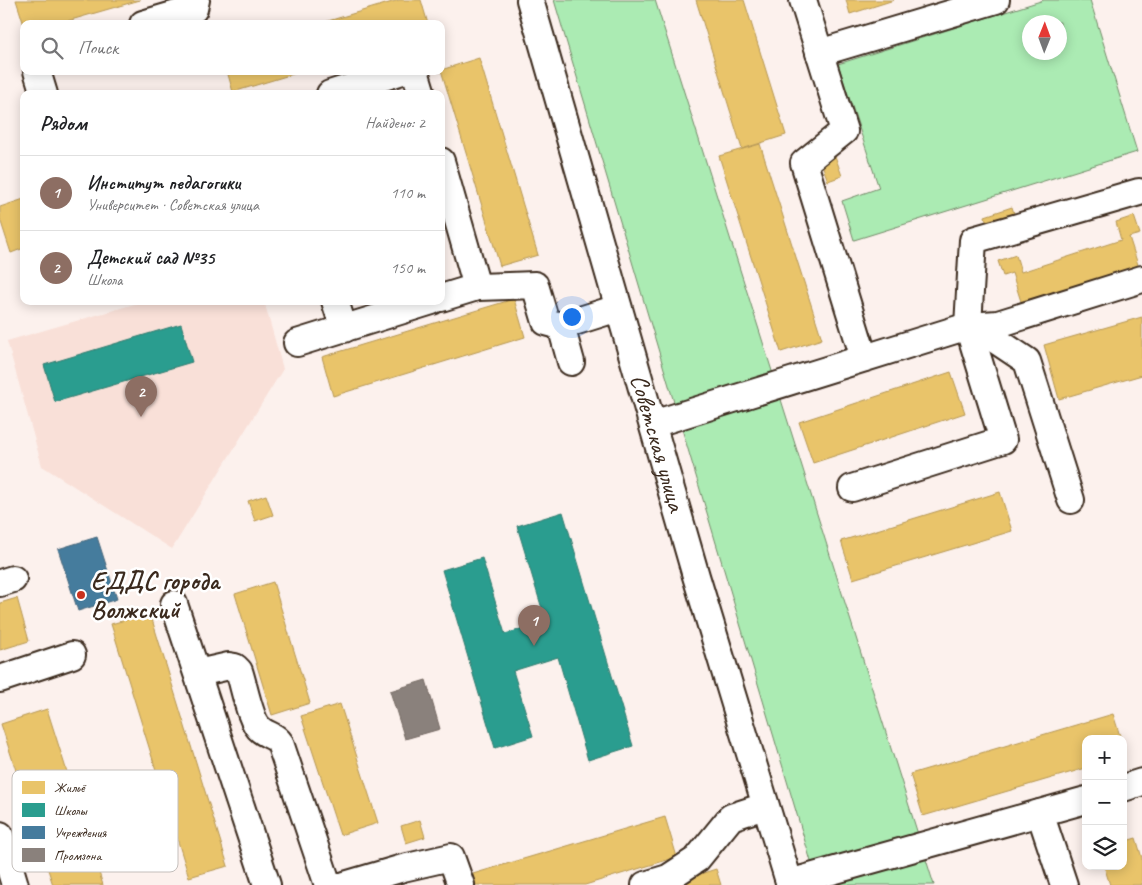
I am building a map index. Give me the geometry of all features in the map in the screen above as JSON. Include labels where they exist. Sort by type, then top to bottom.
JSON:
[{"type":"street","points":[[157,20],[194,9],[196,0]]},
{"type":"street","name":"Советская улица","points":[[530,0],[618,308],[765,806],[790,884]]},
{"type":"street","points":[[803,0],[844,131],[804,163],[864,358]]},
{"type":"street","points":[[820,53],[996,0]]},
{"type":"street","points":[[38,75],[43,90]]},
{"type":"street","points":[[343,90],[389,75]]},
{"type":"street","points":[[416,75],[421,90]]},
{"type":"street","points":[[445,176],[477,287]]},
{"type":"street","points":[[852,488],[1003,440],[981,325],[973,240],[1139,192]]},
{"type":"street","points":[[653,424],[864,358],[1142,280]]},
{"type":"street","points":[[445,297],[477,287],[535,285],[546,322],[561,326],[618,308]]},
{"type":"street","points":[[336,305],[344,329]]},
{"type":"street","points":[[297,343],[419,305]]},
{"type":"street","points":[[981,325],[997,341],[1027,361],[1071,500]]},
{"type":"street","points":[[561,326],[571,362]]},
{"type":"street","points":[[174,604],[267,885]]},
{"type":"street","points":[[0,679],[72,654]]},
{"type":"street","points":[[198,673],[229,666],[236,667],[239,671],[255,723],[261,731],[275,736],[280,743],[328,885]]},
{"type":"street","points":[[1127,787],[1142,782]]},
{"type":"street","points":[[790,884],[1082,801]]},
{"type":"street","points":[[661,883],[697,859],[731,817],[765,806]]},
{"type":"street","points":[[1040,814],[1064,885]]},
{"type":"street","points":[[0,835],[15,885]]},
{"type":"street","points":[[345,885],[452,857],[461,885]]},
{"type":"shaded area","points":[[131,305],[265,305],[283,369],[172,549],[42,466],[7,341]]},
{"type":"green space","points":[[554,0],[655,0],[934,885],[818,885]]},
{"type":"green space","points":[[1044,0],[1090,0],[1137,152],[854,240],[842,201],[879,188],[838,64]]},
{"type":"building: Жильё","points":[[16,0],[140,0],[71,20],[22,20]]},
{"type":"building: Жильё","points":[[399,0],[421,0],[427,20],[332,20]]},
{"type":"building: Жильё","points":[[696,0],[744,0],[786,135],[742,149]]},
{"type":"building: Жильё","points":[[846,0],[894,0],[850,14]]},
{"type":"building: Жильё","points":[[479,58],[538,255],[500,266],[443,75],[445,75],[445,69]]},
{"type":"building: Жильё","points":[[228,75],[290,75],[240,90],[232,90]]},
{"type":"building: Жильё","points":[[760,144],[822,339],[781,352],[719,156]]},
{"type":"building: Жильё","points":[[834,153],[842,176],[828,181],[820,159]]},
{"type":"building: Жильё","points":[[20,200],[20,250],[11,253],[0,219],[0,207]]},
{"type":"building: Жильё","points":[[1012,207],[1017,223],[989,232],[985,216]]},
{"type":"building: Жильё","points":[[1134,216],[1140,234],[1129,237],[1141,274],[1024,311],[1012,273],[1003,276],[998,261],[1016,255],[1021,272],[1121,240],[1116,222]]},
{"type":"building: Жильё","points":[[514,299],[525,337],[333,396],[322,357]]},
{"type":"building: Жильё","points":[[1142,317],[1142,375],[1059,399],[1044,345]]},
{"type":"building: Жильё","points":[[951,372],[965,413],[813,463],[799,422]]},
{"type":"building: Жильё","points":[[1000,492],[1012,531],[853,579],[841,541]]},
{"type":"building: Жильё","points":[[266,495],[273,515],[255,521],[248,501]]},
{"type":"building: Жильё","points":[[273,582],[310,703],[272,715],[235,594]]},
{"type":"building: Жильё","points":[[17,598],[29,641],[0,650],[0,603]]},
{"type":"building: Жильё","points":[[150,613],[228,866],[189,877],[178,841],[178,770],[156,770],[111,624]]},
{"type":"building: Жильё","points":[[340,704],[378,823],[340,835],[301,716]]},
{"type":"building: Жильё","points":[[47,709],[66,770],[16,770],[1,724]]},
{"type":"building: Жильё","points":[[1113,714],[1120,735],[1082,735],[1082,769],[923,816],[910,774]]},
{"type":"building: Жильё","points":[[665,817],[677,857],[585,885],[469,885],[466,876]]},
{"type":"building: Жильё","points":[[420,820],[425,837],[406,843],[401,826]]},
{"type":"building: Жильё","points":[[1136,838],[1142,858],[1142,885],[1110,885],[1105,870],[1127,870],[1127,841]]},
{"type":"building: Жильё","points":[[716,869],[721,885],[683,885],[681,880]]},
{"type":"building: Жильё","points":[[49,872],[99,872],[103,885],[53,885]]},
{"type":"building: Школы","points":[[181,324],[192,362],[55,402],[44,365]]},
{"type":"building: Школы","points":[[563,512],[633,746],[588,760],[558,657],[513,671],[533,736],[495,748],[442,570],[482,558],[505,634],[546,622],[517,526]]},
{"type":"building: Учреждения","points":[[97,537],[117,599],[78,611],[58,549]]},
{"type":"building: Промзона","points":[[426,680],[440,729],[405,739],[390,691]]},
{"type":"place","name":"Детский сад №35","points":[[141,417]]},
{"type":"place","name":"ЕДДС города Волжский","points":[[81,595]]},
{"type":"place","name":"Институт педагогики","points":[[534,646]]}]
